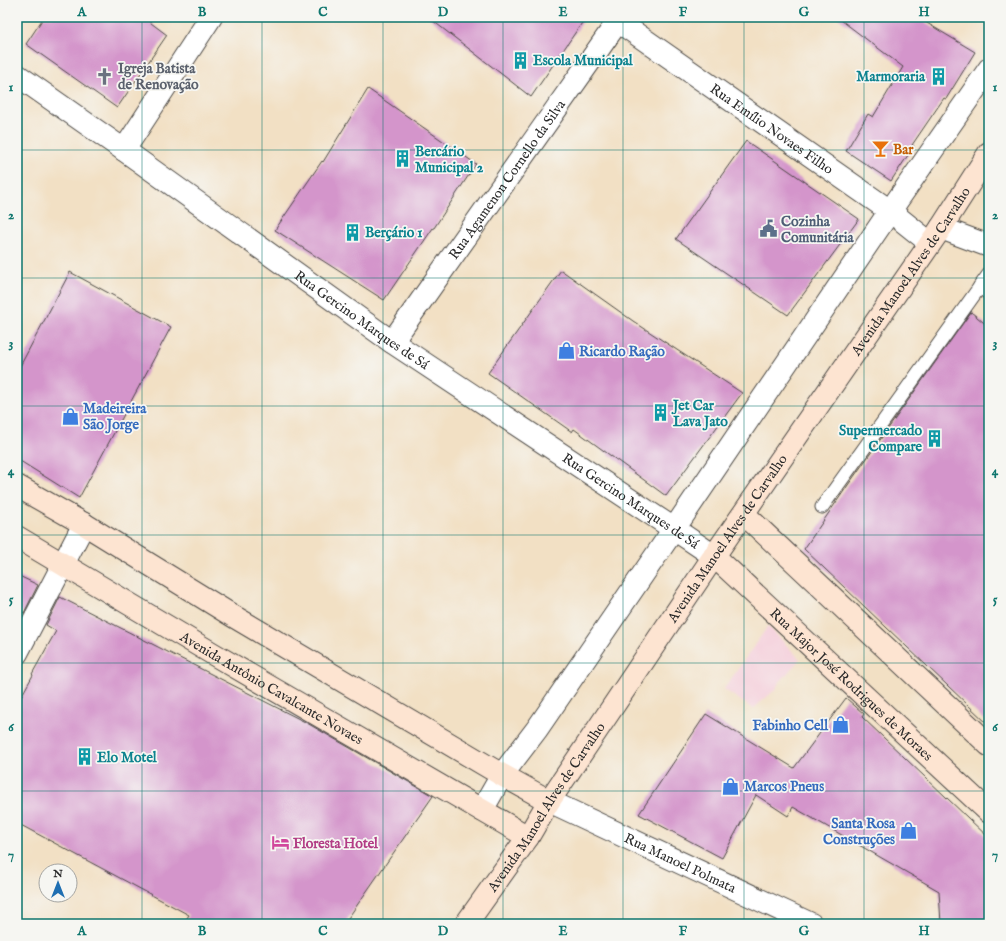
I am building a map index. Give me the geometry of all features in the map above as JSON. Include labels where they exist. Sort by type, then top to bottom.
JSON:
[{"type":"street","points":[[124,150],[211,17]]},
{"type":"street","name":"Rua Emílio Novaes Filho","points":[[617,19],[890,211],[936,235],[989,246]]},
{"type":"street","name":"Rua Agamenon Cornello da Silva","points":[[392,342],[617,19]]},
{"type":"street","points":[[482,810],[502,775],[537,729],[890,211],[989,69]]},
{"type":"street","name":"Rua Gercino Marques de Sá","points":[[17,75],[392,342],[714,556]]},
{"type":"street","name":"Avenida Manoel Alves de Carvalho","points":[[466,924],[528,838],[549,801],[714,556],[936,235],[989,153]]},
{"type":"street","points":[[17,486],[84,524],[233,616],[502,775],[549,801]]},
{"type":"street","points":[[744,514],[989,745]]},
{"type":"street","points":[[17,653],[84,524]]},
{"type":"street","name":"Avenida Antônio Cavalcante Novaes","points":[[17,537],[528,838]]},
{"type":"street","name":"Rua Major José Rodrigues de Moraes","points":[[714,556],[989,812]]},
{"type":"street","name":"Rua Manoel Polmata","points":[[549,801],[811,924]]},
{"type":"lane","points":[[822,507],[984,290],[989,274]]},
{"type":"shaded area","points":[[768,626],[800,659],[778,684],[776,689],[753,709],[724,689]]},
{"type":"building","name":"Igreja Batista de Renovação","points":[[44,17],[143,17],[167,35],[117,108],[26,44]]},
{"type":"building","name":"Escola Municipal","points":[[428,17],[586,17],[531,97]]},
{"type":"building","points":[[837,17],[917,17],[975,52],[946,99],[944,98],[912,145],[914,146],[891,181],[846,151],[868,114],[873,117],[903,67]]},
{"type":"building","points":[[368,89],[476,164],[384,300],[275,230],[322,161],[323,162]]},
{"type":"building","name":"Cozinha Comunitária","points":[[746,141],[859,219],[788,315],[676,239]]},
{"type":"building","points":[[561,270],[633,321],[742,393],[666,496],[574,429],[572,432],[488,373]]},
{"type":"building","name":"Madeireira São Jorge","points":[[70,272],[171,327],[79,498],[17,459],[17,372]]},
{"type":"building","name":"Supermercado Compare","points":[[971,312],[989,327],[989,725],[804,549]]},
{"type":"building","points":[[17,575],[38,585],[24,613],[17,609]]},
{"type":"building","name":"Floresta Hotel","points":[[60,597],[307,723],[433,796],[344,924],[183,924],[189,915],[17,823],[17,704],[56,631],[46,625]]},
{"type":"building","points":[[846,698],[864,714],[862,717],[989,838],[989,924],[941,924],[939,891],[793,807],[788,816],[756,795],[722,858],[639,814],[706,714],[794,768]]},
{"type":"place","name":"Escola Municipal","points":[[520,60]]},
{"type":"place","name":"Igreja Batista de Renovação","points":[[105,76]]},
{"type":"place","name":"Marmoraria","points":[[938,76]]},
{"type":"place","name":"Bar","points":[[880,149]]},
{"type":"place","name":"Bercário Municipal 2","points":[[402,159]]},
{"type":"place","name":"Cozinha Comunitária","points":[[768,229]]},
{"type":"place","name":"Berçário 1","points":[[352,232]]},
{"type":"place","name":"Ricardo Ração","points":[[566,351]]},
{"type":"place","name":"Jet Car Lava Jato","points":[[660,413]]},
{"type":"place","name":"Madeireira São Jorge","points":[[70,416]]},
{"type":"place","name":"Supermercado Compare","points":[[935,438]]},
{"type":"place","name":"Fabinho Cell","points":[[841,725]]},
{"type":"place","name":"Elo Motel","points":[[84,757]]},
{"type":"place","name":"Marcos Pneus","points":[[731,786]]},
{"type":"place","name":"Santa Rosa Construções","points":[[908,831]]},
{"type":"place","name":"Floresta Hotel","points":[[280,843]]}]
